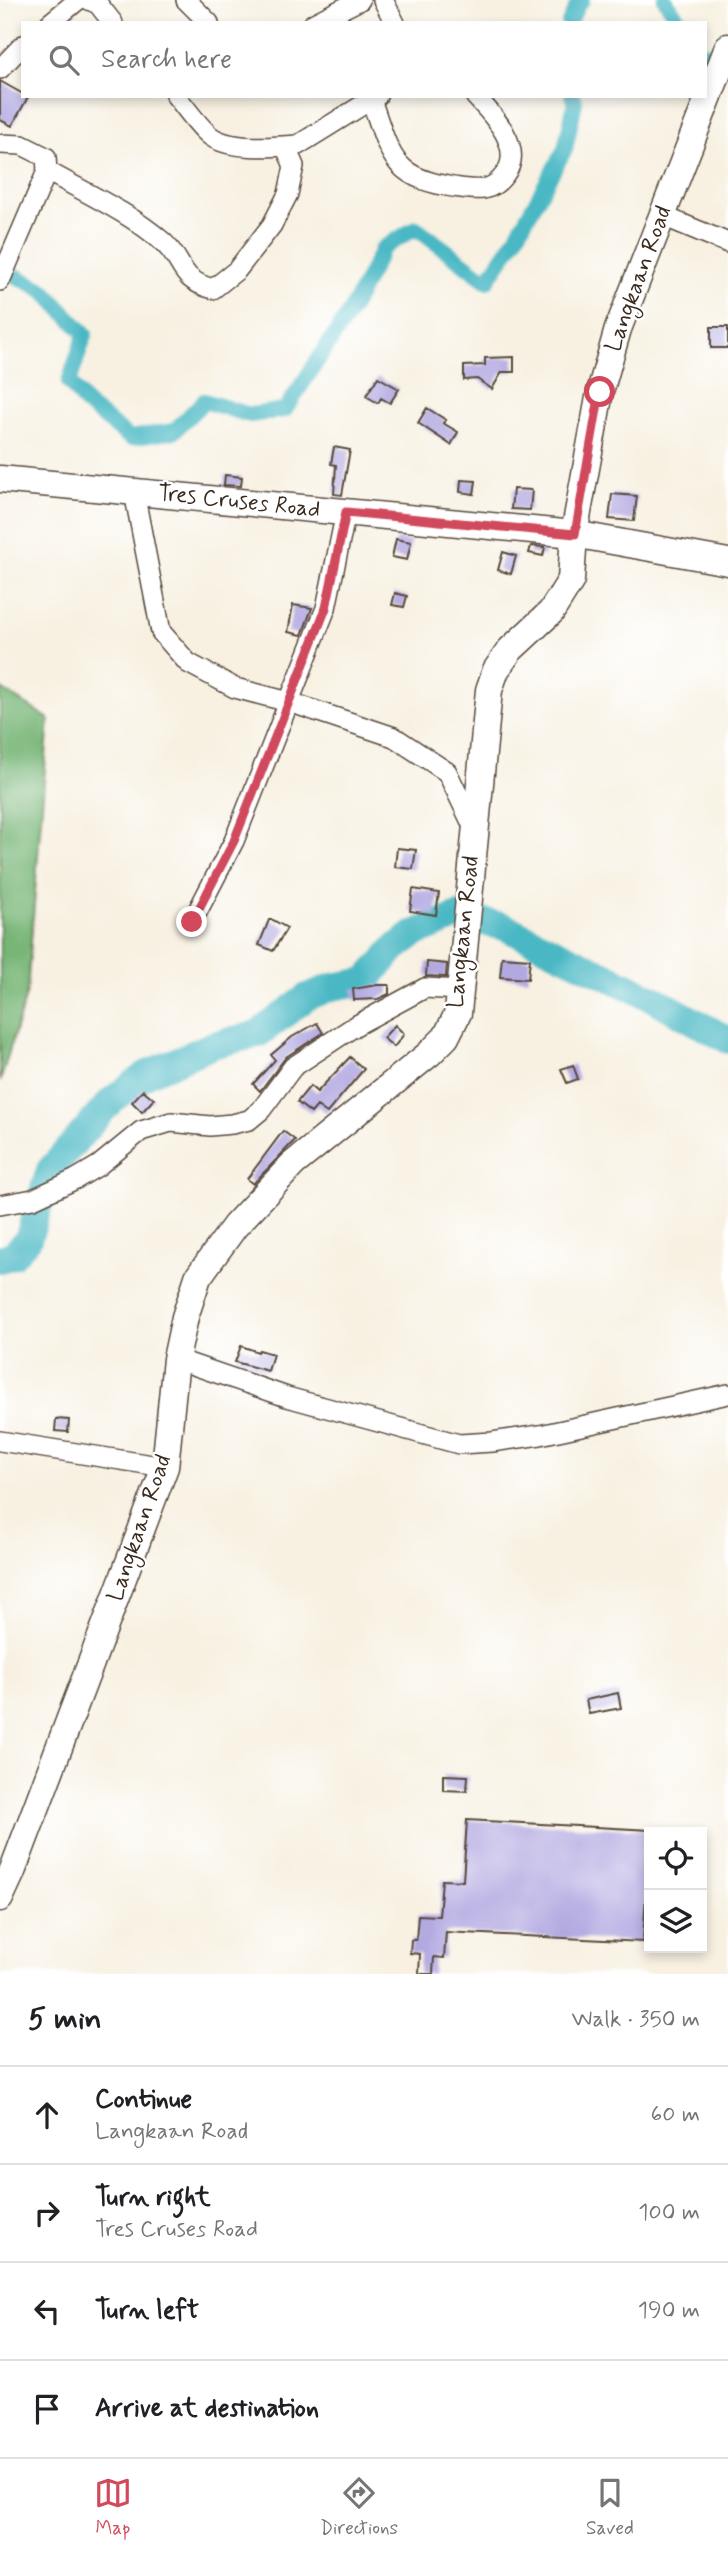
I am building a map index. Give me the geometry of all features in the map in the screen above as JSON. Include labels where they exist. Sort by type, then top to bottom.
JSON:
[{"type":"street","points":[[52,21],[78,0]]},
{"type":"street","points":[[89,0],[97,4],[111,21]]},
{"type":"street","points":[[186,0],[207,21]]},
{"type":"street","points":[[318,21],[360,0]]},
{"type":"street","points":[[383,0],[394,21]]},
{"type":"street","points":[[0,69],[21,47]]},
{"type":"street","name":"Langkaan Road","points":[[0,1898],[70,1723],[165,1467],[176,1359],[185,1317],[198,1277],[235,1226],[293,1164],[429,1054],[446,1037],[458,1013],[489,690],[496,670],[510,650],[551,612],[571,580],[575,534],[600,392],[618,329],[728,47]]},
{"type":"street","points":[[178,98],[209,135],[227,144],[285,146],[298,145],[374,98],[399,164],[420,179],[483,191],[499,183],[511,167],[512,150],[497,120],[477,98]]},
{"type":"street","points":[[0,144],[22,145],[46,157],[47,172],[0,281]]},
{"type":"street","points":[[47,172],[127,217],[165,243],[187,277],[197,284],[213,289],[237,270],[272,225],[283,205],[294,166],[285,146]]},
{"type":"street","points":[[663,215],[728,243]]},
{"type":"street","name":"Tres Cruses Road","points":[[0,479],[575,534],[728,562]]},
{"type":"street","points":[[134,492],[161,632],[188,663],[235,688],[289,702],[394,737],[447,772],[475,830]]},
{"type":"street","points":[[192,922],[234,841],[326,608],[346,512]]},
{"type":"street","points":[[0,1205],[33,1199],[76,1180],[99,1166],[141,1130],[171,1122],[210,1126],[249,1119],[261,1110],[293,1067],[355,1026],[425,988],[460,990]]},
{"type":"street","points":[[176,1359],[286,1397],[459,1444],[492,1443],[540,1435],[728,1394]]},
{"type":"street","points":[[0,1441],[165,1467]]},
{"type":"green space","points":[[0,688],[49,719],[27,992],[0,1082]]},
{"type":"building","points":[[0,81],[21,93],[21,98],[27,98],[12,126],[0,120]]},
{"type":"building","points":[[711,327],[728,327],[728,348],[711,348]]},
{"type":"building","points":[[514,357],[514,372],[502,372],[492,389],[477,379],[464,380],[464,366],[485,365],[485,358]]},
{"type":"building","points":[[378,377],[399,389],[390,403],[381,398],[378,403],[366,396]]},
{"type":"building","points":[[427,408],[446,420],[443,423],[458,432],[451,445],[418,423]]},
{"type":"building","points":[[334,447],[350,450],[342,495],[334,494],[336,465],[331,464]]},
{"type":"building","points":[[225,475],[242,477],[241,486],[224,485]]},
{"type":"building","points":[[461,480],[476,481],[474,494],[460,492]]},
{"type":"building","points":[[513,489],[532,490],[530,510],[511,509]]},
{"type":"building","points":[[612,494],[637,496],[634,521],[609,519]]},
{"type":"building","points":[[396,539],[411,542],[407,560],[392,557]]},
{"type":"building","points":[[531,546],[545,547],[543,556],[529,553]]},
{"type":"building","points":[[503,552],[516,556],[511,574],[498,570]]},
{"type":"building","points":[[395,593],[407,596],[404,607],[392,605]]},
{"type":"building","points":[[293,605],[312,608],[302,635],[288,632]]},
{"type":"building","points":[[397,848],[416,850],[413,869],[395,867]]},
{"type":"building","points":[[413,889],[439,893],[436,915],[410,911]]},
{"type":"building","points":[[269,920],[287,928],[273,951],[259,945]]},
{"type":"building","points":[[502,957],[530,959],[528,979],[500,977]]},
{"type":"building","points":[[427,962],[447,964],[446,977],[426,976]]},
{"type":"building","points":[[389,985],[389,994],[378,999],[354,1000],[353,989]]},
{"type":"building","points":[[317,1023],[323,1033],[286,1057],[260,1091],[253,1084],[275,1060],[271,1055],[292,1037]]},
{"type":"building","points":[[395,1025],[404,1034],[394,1047],[383,1038]]},
{"type":"building","points":[[350,1057],[364,1069],[327,1113],[317,1106],[311,1113],[297,1102],[310,1086],[317,1092]]},
{"type":"building","points":[[573,1065],[578,1079],[567,1083],[561,1069]]},
{"type":"building","points":[[143,1090],[154,1099],[142,1112],[132,1102]]},
{"type":"building","points":[[283,1131],[295,1140],[253,1184],[247,1179]]},
{"type":"building","points":[[241,1346],[273,1354],[268,1371],[235,1362]]},
{"type":"building","points":[[56,1419],[69,1420],[68,1432],[55,1431]]},
{"type":"building","points":[[618,1693],[621,1708],[589,1714],[586,1700]]},
{"type":"building","points":[[443,1775],[468,1776],[467,1791],[443,1790]]},
{"type":"building","points":[[467,1820],[644,1830],[643,1942],[446,1932],[444,1958],[434,1957],[433,1974],[419,1974],[420,1954],[410,1953],[411,1940],[416,1940],[418,1915],[439,1916],[442,1880],[463,1881]]},
{"type":"waterway","points":[[570,21],[582,0]]},
{"type":"waterway","points":[[665,0],[680,21]]},
{"type":"waterway","points":[[16,276],[43,290],[85,334],[69,382],[86,404],[130,438],[174,431],[204,401],[250,415],[285,410],[351,310],[383,248],[416,228],[487,281],[514,241],[565,149],[575,102],[573,98]]},
{"type":"waterway","points":[[0,1259],[13,1255],[28,1239],[50,1170],[111,1101],[145,1075],[213,1045],[258,1034],[307,997],[332,987],[366,981],[394,949],[414,934],[458,916],[505,927],[656,1000],[728,1040]]},
{"type":"route","points":[[192,922],[234,841],[326,608],[346,512],[575,534],[600,392]]}]
